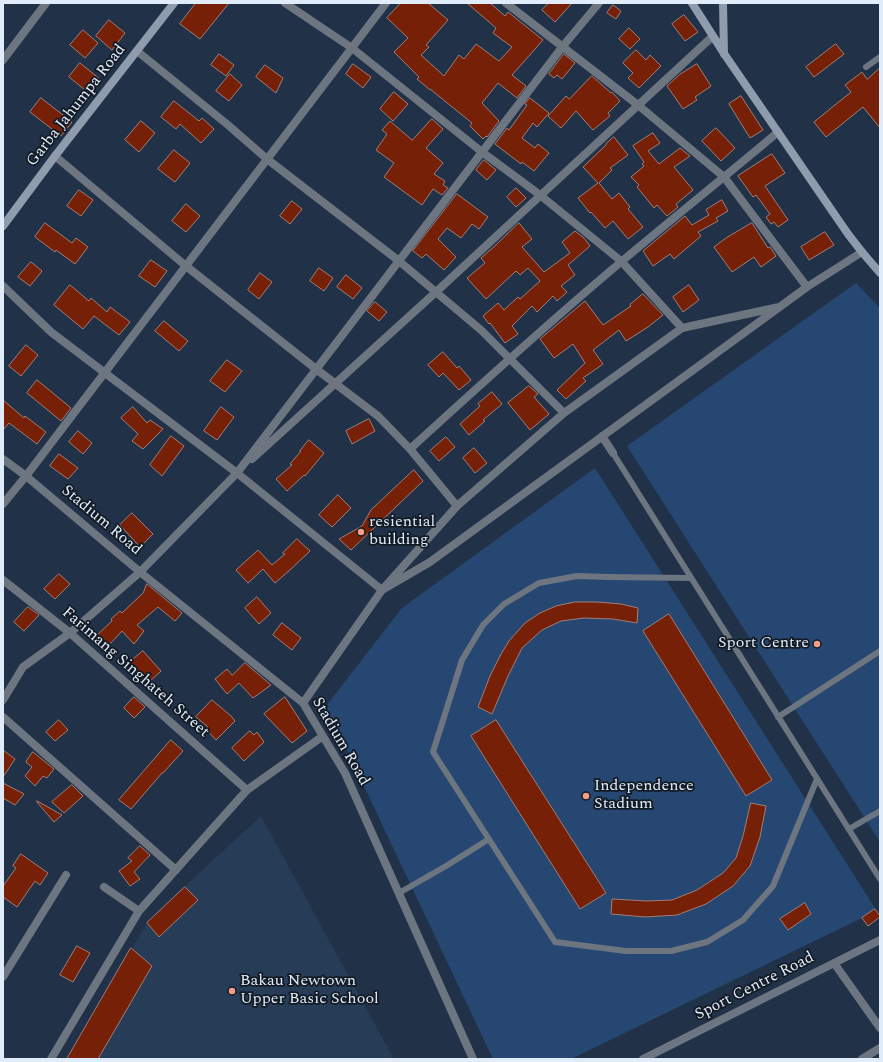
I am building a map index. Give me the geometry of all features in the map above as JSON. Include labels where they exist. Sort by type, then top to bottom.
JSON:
[{"type":"street","points":[[3,60],[46,3]]},
{"type":"street","name":"Garba Jahumpa Road","points":[[3,226],[55,156],[174,3]]},
{"type":"street","points":[[285,3],[352,48],[482,152],[540,195],[621,262],[682,328]]},
{"type":"street","points":[[3,504],[26,476],[386,3]]},
{"type":"street","points":[[506,3],[638,104],[724,177],[807,287]]},
{"type":"street","points":[[237,473],[563,46],[599,3]]},
{"type":"street","points":[[692,3],[724,54],[778,132],[862,252],[880,273]]},
{"type":"street","points":[[723,3],[724,54]]},
{"type":"street","points":[[3,700],[23,667],[70,633],[140,572],[237,473],[436,292],[713,36]]},
{"type":"street","points":[[137,51],[268,159],[399,261],[481,330],[564,412]]},
{"type":"street","points":[[410,449],[509,358],[621,262],[778,132]]},
{"type":"street","points":[[55,156],[186,266],[335,384],[378,416],[410,449],[457,506]]},
{"type":"street","points":[[382,590],[430,562],[779,307],[807,287],[862,252]]},
{"type":"street","points":[[3,286],[51,332],[237,473],[382,590]]},
{"type":"street","points":[[302,703],[382,590],[457,506],[564,412],[682,328],[779,307]]},
{"type":"street","points":[[602,436],[613,453]]},
{"type":"street","name":"Stadium Road","points":[[3,460],[26,476],[140,572],[302,703],[345,773],[473,1059]]},
{"type":"street","name":"Farimang Singhateh Street","points":[[3,580],[70,633],[247,790]]},
{"type":"street","points":[[3,717],[176,870]]},
{"type":"street","points":[[51,1059],[139,911],[247,790],[323,736]]},
{"type":"street","points":[[3,978],[66,875]]},
{"type":"street","points":[[104,887],[139,911]]},
{"type":"street","name":"Sport Centre Road","points":[[643,1059],[880,940]]},
{"type":"street","points":[[834,963],[880,1028]]},
{"type":"street","points":[[862,1059],[880,1048]]},
{"type":"lane","points":[[866,67],[880,57]]},
{"type":"lane","points":[[613,453],[880,879]]},
{"type":"lane","points":[[691,578],[608,578],[576,576],[539,583],[504,604],[483,625],[462,660],[433,752],[555,942],[626,951],[671,951],[707,942],[743,920],[773,886],[817,779]]},
{"type":"lane","points":[[778,717],[880,652]]},
{"type":"lane","points":[[849,829],[880,811]]},
{"type":"lane","points":[[399,893],[489,839]]},
{"type":"shaded area","name":"Sport Centre","points":[[856,283],[880,308],[880,842],[627,446]]},
{"type":"shaded area","name":"Independence Stadium","points":[[595,468],[880,917],[868,926],[862,918],[571,1059],[493,1059],[326,706],[402,608]]},
{"type":"shaded area","name":"Bakau Newtown Upper Basic School","points":[[261,816],[394,1059],[69,1059],[147,923]]},
{"type":"building","points":[[196,3],[229,3],[200,39],[180,24]]},
{"type":"building","points":[[401,3],[428,3],[448,20],[426,45],[429,47],[421,55],[444,76],[459,55],[464,59],[476,44],[499,61],[512,47],[493,33],[496,28],[467,3],[490,3],[505,16],[508,12],[543,40],[512,75],[526,86],[517,98],[498,83],[482,103],[499,121],[487,137],[486,136],[483,139],[470,126],[472,123],[417,79],[419,77],[394,52],[408,38],[387,18]]},
{"type":"building","points":[[549,3],[572,3],[555,22],[542,10]]},
{"type":"building","points":[[613,5],[621,11],[616,19],[607,13]]},
{"type":"building","points":[[684,15],[698,32],[685,41],[672,24]]},
{"type":"building","points":[[109,20],[125,33],[112,50],[96,36]]},
{"type":"building","points":[[629,28],[640,39],[630,49],[619,39]]},
{"type":"building","points":[[83,30],[98,43],[85,58],[70,45]]},
{"type":"building","points":[[836,44],[844,54],[814,77],[806,67]]},
{"type":"building","points":[[636,50],[646,60],[650,55],[661,66],[639,88],[628,78],[633,73],[623,63]]},
{"type":"building","points":[[219,54],[234,65],[226,76],[211,65]]},
{"type":"building","points":[[564,54],[575,63],[562,79],[557,75],[554,78],[549,74]]},
{"type":"building","points":[[80,63],[101,80],[90,94],[69,77]]},
{"type":"building","points":[[353,64],[371,77],[363,88],[346,74]]},
{"type":"building","points":[[697,64],[711,86],[695,97],[697,100],[683,109],[667,86],[679,75]]},
{"type":"building","points":[[265,65],[283,78],[276,93],[256,77]]},
{"type":"building","points":[[880,68],[880,128],[863,107],[826,137],[814,122],[851,92],[845,85],[862,72],[867,79]]},
{"type":"building","points":[[230,74],[242,85],[229,101],[216,91]]},
{"type":"building","points":[[592,76],[611,93],[612,92],[620,101],[608,113],[610,116],[593,130],[576,111],[561,128],[548,116],[566,96],[569,99]]},
{"type":"building","points":[[394,92],[408,104],[393,121],[380,109]]},
{"type":"building","points":[[741,96],[763,130],[750,138],[729,104]]},
{"type":"building","points":[[41,98],[72,122],[61,136],[30,112]]},
{"type":"building","points":[[530,98],[549,113],[537,127],[533,123],[522,138],[535,148],[538,144],[549,153],[534,171],[522,162],[521,164],[495,144],[507,128],[509,130],[527,105],[525,104]]},
{"type":"building","points":[[174,101],[199,121],[202,118],[214,129],[201,143],[180,124],[176,129],[161,117]]},
{"type":"building","points":[[432,119],[443,129],[426,148],[443,163],[434,174],[445,181],[443,185],[448,188],[442,195],[433,189],[422,205],[384,177],[394,163],[376,150],[387,134],[382,130],[390,121],[412,140]]},
{"type":"building","points":[[141,121],[155,133],[139,152],[125,140]]},
{"type":"building","points":[[716,128],[735,148],[721,161],[702,141]]},
{"type":"building","points":[[653,133],[660,143],[648,151],[659,164],[680,148],[690,156],[674,167],[693,190],[676,204],[678,207],[667,216],[657,205],[654,208],[637,187],[639,185],[631,177],[644,166],[642,164],[644,162],[633,146]]},
{"type":"building","points":[[614,137],[628,155],[610,168],[612,170],[599,183],[612,199],[619,193],[630,207],[628,209],[643,227],[628,239],[613,221],[605,228],[578,198],[598,183],[583,167]]},
{"type":"building","points":[[174,150],[190,163],[175,182],[158,169]]},
{"type":"building","points":[[772,154],[785,173],[765,186],[788,220],[778,227],[774,222],[771,224],[766,217],[770,214],[756,195],[753,197],[738,176]]},
{"type":"building","points":[[484,160],[496,170],[487,180],[476,170]]},
{"type":"building","points":[[516,188],[526,198],[516,207],[507,197]]},
{"type":"building","points":[[79,190],[93,200],[81,216],[67,206]]},
{"type":"building","points":[[457,194],[488,217],[479,229],[472,224],[461,238],[447,228],[438,239],[456,257],[444,270],[426,254],[422,258],[413,251]]},
{"type":"building","points":[[722,200],[728,211],[716,218],[718,221],[698,232],[701,236],[674,259],[670,254],[653,266],[643,251],[685,216],[692,225],[709,215],[706,210]]},
{"type":"building","points":[[292,201],[302,209],[290,224],[280,216]]},
{"type":"building","points":[[186,204],[200,216],[186,232],[172,221]]},
{"type":"building","points":[[45,223],[72,243],[76,238],[88,247],[75,264],[56,250],[55,252],[35,237]]},
{"type":"building","points":[[519,223],[532,239],[522,247],[544,272],[570,253],[562,242],[575,231],[584,238],[590,246],[568,265],[575,275],[561,286],[567,292],[557,301],[553,296],[537,312],[532,306],[512,326],[518,334],[505,343],[483,316],[498,303],[504,310],[518,297],[520,299],[540,281],[528,268],[520,275],[516,271],[486,299],[467,278],[485,263],[481,258]]},
{"type":"building","points":[[752,223],[768,248],[770,247],[776,256],[761,267],[754,257],[732,272],[714,247],[726,238]]},
{"type":"building","points":[[825,232],[834,245],[809,260],[801,247]]},
{"type":"building","points":[[151,260],[167,271],[155,287],[139,276]]},
{"type":"building","points":[[31,262],[42,271],[30,286],[18,277]]},
{"type":"building","points":[[319,268],[333,278],[324,291],[310,281]]},
{"type":"building","points":[[260,273],[272,282],[259,299],[248,290]]},
{"type":"building","points":[[346,275],[362,288],[353,299],[337,287]]},
{"type":"building","points":[[70,285],[89,301],[91,298],[107,312],[110,307],[130,322],[119,335],[94,316],[83,329],[54,305]]},
{"type":"building","points":[[689,285],[699,300],[683,312],[673,297]]},
{"type":"building","points":[[643,294],[663,315],[626,341],[619,330],[593,350],[603,364],[583,378],[586,381],[566,399],[557,390],[585,363],[573,344],[554,358],[540,339],[585,301],[603,325],[631,306],[630,305]]},
{"type":"building","points":[[375,302],[387,312],[379,321],[367,311]]},
{"type":"building","points":[[164,321],[188,341],[179,351],[155,331]]},
{"type":"building","points":[[26,345],[38,355],[21,376],[9,366]]},
{"type":"building","points":[[443,352],[457,368],[459,366],[471,380],[459,390],[443,373],[439,377],[428,365]]},
{"type":"building","points":[[227,360],[242,371],[225,392],[210,381]]},
{"type":"building","points":[[37,380],[71,408],[61,421],[27,393]]},
{"type":"building","points":[[529,386],[538,394],[534,397],[549,414],[530,430],[508,403]]},
{"type":"building","points":[[492,392],[502,404],[483,420],[485,421],[469,435],[460,424],[480,406],[478,404]]},
{"type":"building","points":[[3,400],[24,418],[25,416],[46,432],[37,444],[9,423],[3,430]]},
{"type":"building","points":[[133,407],[147,423],[150,420],[163,429],[143,449],[132,441],[138,434],[121,418]]},
{"type":"building","points":[[221,407],[234,417],[217,440],[204,431]]},
{"type":"building","points":[[369,419],[375,431],[352,444],[346,431]]},
{"type":"building","points":[[78,431],[92,443],[83,454],[69,442]]},
{"type":"building","points":[[171,436],[184,446],[162,476],[150,465]]},
{"type":"building","points":[[446,437],[455,447],[439,461],[430,451]]},
{"type":"building","points":[[309,440],[324,453],[305,476],[304,475],[287,491],[276,479],[292,465],[290,464]]},
{"type":"building","points":[[474,448],[487,463],[475,473],[463,458]]},
{"type":"building","points":[[59,454],[78,468],[68,479],[50,466]]},
{"type":"building","points":[[414,470],[423,481],[351,550],[339,539],[362,526],[371,510]]},
{"type":"building","points":[[338,495],[351,508],[332,527],[319,515]]},
{"type":"building","points":[[132,513],[153,534],[140,547],[120,525]]},
{"type":"building","points":[[297,539],[310,551],[275,583],[263,569],[248,583],[236,570],[258,550],[272,565],[285,554],[283,553]]},
{"type":"building","points":[[59,574],[70,584],[55,599],[44,589]]},
{"type":"building","points":[[147,584],[182,613],[175,621],[158,607],[137,625],[144,631],[134,644],[122,631],[107,647],[95,637],[112,621],[111,619],[120,611],[122,613],[143,593]]},
{"type":"building","points":[[257,597],[271,613],[259,624],[245,608]]},
{"type":"building","points":[[575,602],[621,604],[638,608],[637,623],[613,619],[584,618],[561,621],[542,630],[522,648],[492,714],[478,707],[490,676],[501,654],[509,641],[525,623],[540,613],[556,606]]},
{"type":"building","points":[[28,607],[39,615],[24,631],[14,622]]},
{"type":"building","points":[[669,614],[772,780],[746,796],[643,631]]},
{"type":"building","points":[[282,623],[301,638],[292,650],[273,635]]},
{"type":"building","points":[[143,651],[161,671],[148,683],[129,663]]},
{"type":"building","points":[[245,663],[271,685],[253,698],[239,683],[227,694],[215,679],[227,669],[232,675]]},
{"type":"building","points":[[134,697],[145,707],[134,718],[124,708]]},
{"type":"building","points":[[285,697],[307,731],[292,743],[264,714]]},
{"type":"building","points":[[212,700],[235,721],[216,740],[206,729],[208,727],[196,717]]},
{"type":"building","points":[[59,720],[68,730],[55,741],[46,732]]},
{"type":"building","points":[[496,720],[606,893],[580,909],[471,736]]},
{"type":"building","points":[[250,731],[254,735],[257,732],[264,742],[244,761],[232,748]]},
{"type":"building","points":[[171,740],[183,751],[131,809],[119,800]]},
{"type":"building","points":[[3,750],[15,759],[3,777]]},
{"type":"building","points":[[33,752],[54,769],[47,778],[43,776],[35,786],[25,776],[32,767],[26,762]]},
{"type":"building","points":[[3,783],[24,794],[15,805],[3,798]]},
{"type":"building","points":[[72,785],[83,796],[64,813],[52,802]]},
{"type":"building","points":[[37,801],[62,815],[54,822]]},
{"type":"building","points":[[751,803],[766,806],[760,837],[750,866],[733,886],[706,904],[677,915],[645,917],[611,914],[612,899],[647,901],[672,900],[697,890],[723,873],[736,858]]},
{"type":"building","points":[[140,846],[150,855],[134,872],[140,879],[130,886],[119,871],[132,861],[128,858]]},
{"type":"building","points":[[21,854],[48,873],[40,885],[35,881],[17,907],[3,897],[3,886],[16,868],[13,866]]},
{"type":"building","points":[[185,887],[198,900],[159,937],[147,923]]},
{"type":"building","points":[[805,903],[811,914],[788,930],[780,919]]},
{"type":"building","points":[[875,909],[880,917],[868,926],[862,918]]},
{"type":"building","points":[[77,946],[90,953],[73,982],[60,975]]},
{"type":"building","points":[[131,948],[152,966],[98,1059],[67,1059]]},
{"type":"place","name":"resiential building","points":[[361,532]]},
{"type":"place","name":"Sport Centre","points":[[817,644]]},
{"type":"place","name":"Independence Stadium","points":[[586,796]]},
{"type":"place","name":"Bakau Newtown Upper Basic School","points":[[232,991]]}]
